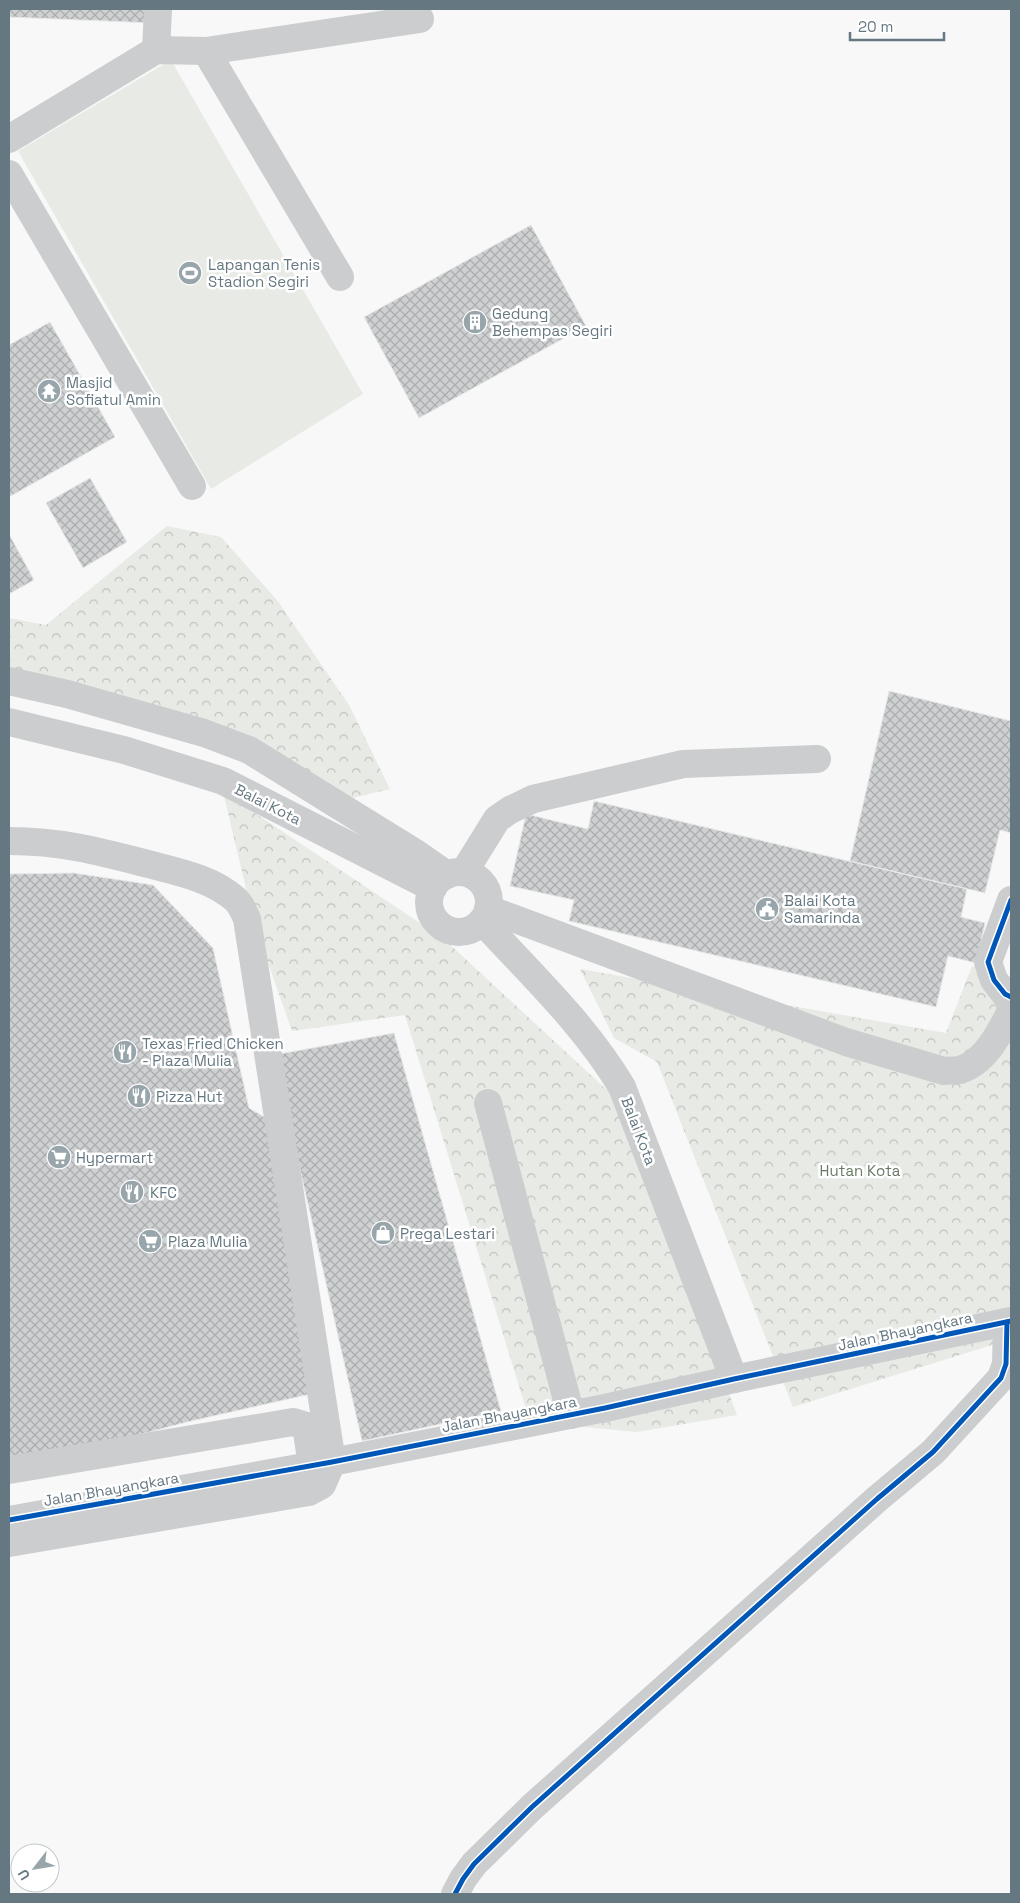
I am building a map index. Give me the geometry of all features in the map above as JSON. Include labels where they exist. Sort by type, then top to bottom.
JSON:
[{"type":"street","points":[[156,50],[158,9]]},
{"type":"street","points":[[9,139],[156,50],[206,51],[420,19]]},
{"type":"street","points":[[206,51],[340,277]]},
{"type":"street","points":[[9,174],[192,486]]},
{"type":"street","points":[[9,681],[67,694],[204,733],[249,750],[455,879]]},
{"type":"street","name":"Balai Kota","points":[[9,722],[124,750],[223,781],[487,892],[485,915],[586,1033],[607,1061],[622,1087],[734,1379]]},
{"type":"street","points":[[817,759],[683,764],[533,800],[510,810],[497,819],[455,879],[429,904],[430,911],[439,925],[454,932],[469,930],[485,915],[846,1042],[944,1071],[959,1070],[983,1054],[997,1038],[1011,1011]]},
{"type":"street","points":[[9,841],[38,841],[85,847],[195,877],[231,896],[240,904],[247,919],[270,1058],[322,1464],[322,1486],[309,1492],[9,1543]]},
{"type":"street","points":[[1011,900],[988,962],[994,980],[1005,994],[1011,997]]},
{"type":"street","points":[[488,1103],[571,1415]]},
{"type":"street","points":[[455,1894],[474,1864],[532,1807],[932,1452],[1001,1378],[1006,1364],[1009,1322]]},
{"type":"street","name":"Jalan Bhayangkara","points":[[9,1520],[322,1464],[571,1415],[1009,1322]]},
{"type":"street","points":[[9,1470],[293,1422],[306,1426],[322,1464]]},
{"type":"green space","name":"Lapangan Tenis Stadion Segiri","points":[[171,60],[363,394],[211,489],[18,151]]},
{"type":"green space","points":[[167,526],[221,537],[277,600],[349,705],[390,789],[348,799],[219,730],[9,667],[9,618],[46,625]]},
{"type":"green space","points":[[223,792],[444,939],[621,1103],[737,1415],[637,1432],[530,1422],[405,1015],[292,1031],[255,926]]},
{"type":"green space","name":"Hutan Kota","points":[[972,966],[1011,977],[1011,1339],[793,1407],[657,1062],[614,1038],[580,969],[946,1033]]},
{"type":"building","points":[[9,9],[154,9],[153,23],[9,17]]},
{"type":"building","name":"Gedung Behempas Segiri","points":[[531,225],[586,326],[419,418],[364,317]]},
{"type":"building","name":"Masjid Sofiatul Amin","points":[[50,322],[115,437],[9,497],[9,345]]},
{"type":"building","points":[[90,478],[127,542],[83,568],[46,503]]},
{"type":"building","points":[[9,534],[34,580],[9,594]]},
{"type":"building","points":[[889,691],[1011,721],[1011,833],[1000,830],[985,893],[850,861]]},
{"type":"building","name":"Balai Kota Samarinda","points":[[594,801],[967,889],[961,917],[985,923],[976,963],[948,956],[936,1007],[569,921],[574,900],[510,886],[526,814],[588,829]]},
{"type":"building","name":"Plaza Mulia","points":[[74,873],[153,885],[213,948],[249,1108],[266,1118],[315,1393],[187,1422],[51,1458],[9,1456],[9,874]]},
{"type":"building","name":"Prega Lestari","points":[[394,1033],[501,1411],[362,1441],[274,1055]]},
{"type":"cycle path","points":[[1011,900],[988,962],[994,980],[1005,994],[1011,997]]},
{"type":"cycle path","points":[[9,1520],[332,1462],[605,1408],[1011,1321]]},
{"type":"cycle path","points":[[455,1894],[474,1864],[532,1807],[877,1499],[933,1452],[1001,1378],[1006,1364],[1007,1322]]},
{"type":"place","name":"Lapangan Tenis Stadion Segiri","points":[[190,273]]},
{"type":"place","name":"Gedung Behempas Segiri","points":[[475,322]]},
{"type":"place","name":"Masjid Sofiatul Amin","points":[[49,391]]},
{"type":"place","name":"Balai Kota Samarinda","points":[[767,909]]},
{"type":"place","name":"Texas Fried Chicken - Plaza Mulia","points":[[125,1052]]},
{"type":"place","name":"Pizza Hut","points":[[139,1096]]},
{"type":"place","name":"Hypermart","points":[[59,1157]]},
{"type":"place","name":"KFC","points":[[132,1192]]},
{"type":"place","name":"Prega Lestari","points":[[383,1233]]},
{"type":"place","name":"Plaza Mulia","points":[[150,1241]]}]
